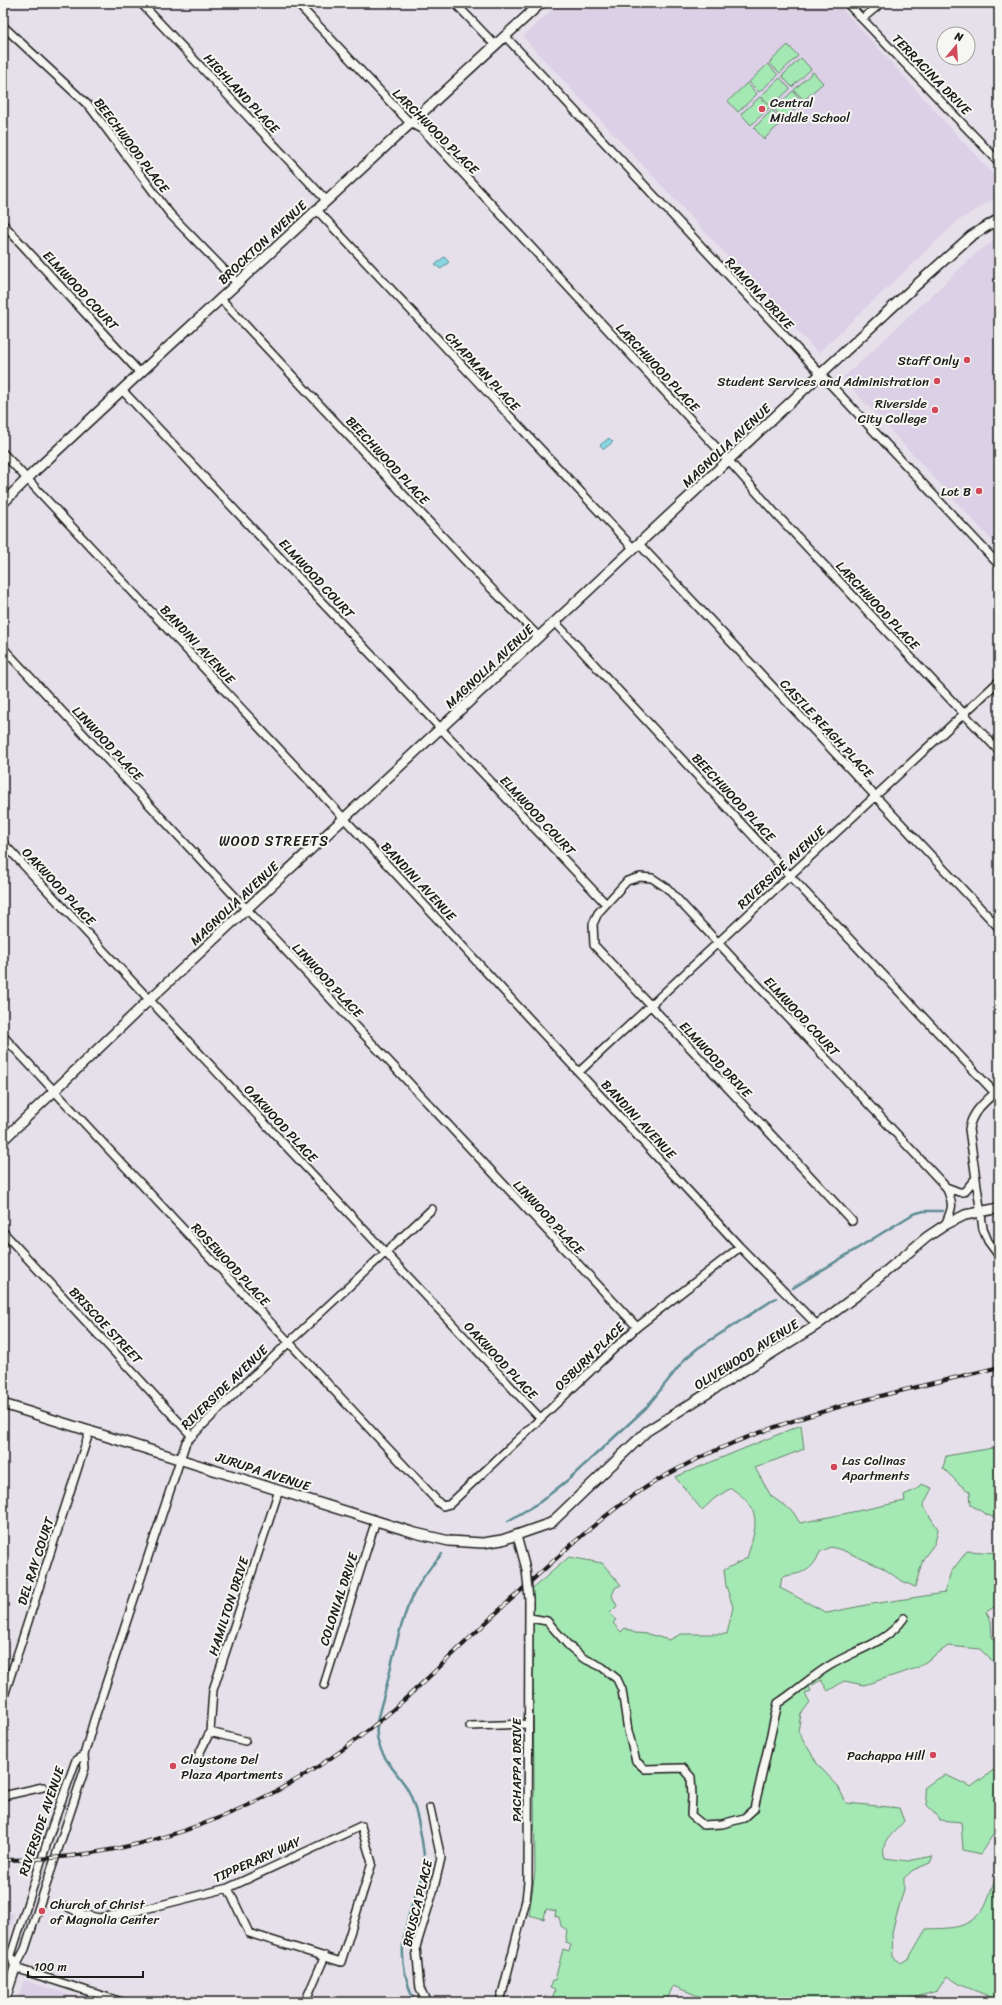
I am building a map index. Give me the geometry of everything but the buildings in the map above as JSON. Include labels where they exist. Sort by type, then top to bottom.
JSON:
[{"type":"main road","name":"BROCKTON AVENUE","points":[[3,503],[220,298],[541,3]]},
{"type":"main road","name":"MAGNOLIA AVENUE","points":[[3,1140],[55,1092],[149,1000],[728,460],[971,236],[999,219]]},
{"type":"main road","name":"OLIVEWOOD AVENUE","points":[[517,1536],[551,1523],[647,1431],[817,1325],[860,1293],[927,1237],[945,1225],[965,1215],[999,1208]]},
{"type":"main road","name":"JURUPA AVENUE","points":[[3,1404],[376,1520],[449,1541],[483,1543],[517,1536]]},
{"type":"main road","name":"RIVERSIDE AVENUE","points":[[4,2002],[6,1988],[15,1968]]},
{"type":"street","name":"HIGHLAND PLACE","points":[[141,3],[326,200]]},
{"type":"street","name":"LARCHWOOD PLACE","points":[[297,3],[410,123],[423,130],[728,460],[776,514],[999,751]]},
{"type":"street","points":[[455,3],[496,45]]},
{"type":"street","name":"TERRACINA DRIVE","points":[[847,3],[999,162]]},
{"type":"street","points":[[862,19],[881,3]]},
{"type":"street","name":"BEECHWOOD PLACE","points":[[3,26],[90,107],[170,214],[237,283]]},
{"type":"street","name":"RAMONA DRIVE","points":[[505,36],[999,565]]},
{"type":"street","name":"CHAPMAN PLACE","points":[[316,209],[637,546]]},
{"type":"street","name":"ELMWOOD COURT","points":[[3,224],[140,373]]},
{"type":"street","name":"BEECHWOOD PLACE","points":[[220,298],[487,584],[539,637]]},
{"type":"street","name":"ELMWOOD COURT","points":[[122,390],[606,904],[627,881],[640,877],[652,878],[667,888],[946,1187]]},
{"type":"street","name":"BANDINI AVENUE","points":[[3,453],[28,478],[80,536],[580,1072],[740,1246],[817,1325]]},
{"type":"street","name":"CASTLE REAGH PLACE","points":[[637,546],[999,928]]},
{"type":"street","name":"BEECHWOOD PLACE","points":[[555,622],[791,877],[997,1091]]},
{"type":"street","name":"LINWOOD PLACE","points":[[3,648],[637,1327]]},
{"type":"street","name":"RIVERSIDE AVENUE","points":[[580,1072],[651,1007],[717,943],[791,877],[999,681]]},
{"type":"street","name":"OAKWOOD PLACE","points":[[3,844],[540,1418]]},
{"type":"street","name":"ELMWOOD DRIVE","points":[[606,904],[598,913],[593,924],[594,945],[852,1221]]},
{"type":"street","name":"ROSEWOOD PLACE","points":[[3,1036],[289,1344],[443,1506]]},
{"type":"street","points":[[997,1091],[977,1110],[969,1129],[980,1211],[988,1241],[999,1256]]},
{"type":"street","points":[[946,1187],[959,1192],[964,1192],[975,1179]]},
{"type":"street","points":[[945,1225],[953,1207],[952,1200],[946,1187]]},
{"type":"street","name":"RIVERSIDE AVENUE","points":[[15,1968],[25,1949],[85,1768],[84,1755],[186,1442],[191,1435],[432,1209]]},
{"type":"street","name":"BRISCOE STREET","points":[[3,1232],[191,1435]]},
{"type":"street","name":"OSBURN PLACE","points":[[443,1506],[450,1504],[637,1327],[740,1246]]},
{"type":"street","name":"DEL RAY COURT","points":[[3,1699],[90,1430]]},
{"type":"street","name":"HAMILTON DRIVE","points":[[198,1756],[210,1732],[213,1690],[279,1490]]},
{"type":"street","name":"COLONIAL DRIVE","points":[[324,1685],[376,1520]]},
{"type":"street","name":"PACHAPPA DRIVE","points":[[500,2002],[528,1888],[528,1724],[530,1618],[526,1569],[517,1536]]},
{"type":"street","points":[[530,1618],[547,1621],[568,1645],[583,1658],[602,1666],[617,1679],[622,1690],[628,1731],[636,1762],[645,1769],[682,1768],[691,1777],[691,1814],[702,1825],[722,1824],[744,1818],[754,1809],[778,1703],[828,1666],[886,1637],[898,1627],[904,1618]]},
{"type":"street","points":[[470,1726],[528,1724]]},
{"type":"street","points":[[210,1732],[245,1741]]},
{"type":"street","name":"RIVERSIDE AVENUE","points":[[15,1968],[11,1955],[52,1827],[76,1760],[84,1755]]},
{"type":"street","points":[[3,1796],[43,1787]]},
{"type":"street","name":"BRUSCA PLACE","points":[[427,2002],[420,1989],[416,1947],[433,1892],[441,1858],[430,1808]]},
{"type":"street","name":"TIPPERARY WAY","points":[[68,1907],[82,1914],[99,1918],[137,1912],[228,1888],[360,1826],[372,1863],[341,1962],[325,1956]]},
{"type":"street","points":[[228,1888],[249,1933],[325,1956],[305,2002]]},
{"type":"street","points":[[15,1968],[122,2002]]},
{"type":"shaded area","name":"Central Middle School","points":[[559,3],[837,3],[999,181],[999,196],[959,220],[818,353],[523,37]]},
{"type":"shaded area","name":"Riverside City College","points":[[999,238],[999,548],[844,380],[844,377],[979,251]]},
{"type":"shaded area","points":[[3,1911],[14,1914],[3,1950]]},
{"type":"shaded area","points":[[24,1980],[91,2002],[17,2002]]},
{"type":"green space","points":[[788,45],[798,56],[780,73],[769,63]]},
{"type":"green space","points":[[801,58],[811,69],[792,87],[782,76]]},
{"type":"green space","points":[[768,64],[778,75],[759,92],[749,82]]},
{"type":"green space","points":[[813,72],[823,83],[804,100],[794,90]]},
{"type":"green space","points":[[780,78],[790,89],[771,106],[761,96]]},
{"type":"green space","points":[[747,83],[757,94],[738,112],[728,101]]},
{"type":"green space","points":[[793,91],[803,102],[784,119],[774,109]]},
{"type":"green space","points":[[760,97],[770,107],[751,125],[741,114]]},
{"type":"green space","points":[[772,110],[783,121],[764,139],[754,128]]},
{"type":"green space","points":[[801,1425],[804,1449],[755,1468],[771,1496],[793,1512],[800,1523],[905,1501],[904,1495],[917,1489],[921,1484],[932,1488],[923,1506],[938,1529],[935,1543],[923,1559],[915,1587],[900,1580],[883,1568],[842,1550],[831,1547],[820,1552],[810,1568],[796,1574],[782,1577],[780,1588],[827,1613],[866,1605],[944,1593],[951,1572],[967,1551],[999,1553],[999,1604],[986,1612],[991,1621],[992,1639],[999,1635],[999,1668],[980,1649],[948,1646],[917,1668],[864,1685],[844,1681],[828,1691],[821,1680],[809,1687],[811,1691],[805,1694],[810,1702],[801,1714],[798,1731],[818,1765],[838,1786],[846,1803],[899,1808],[904,1821],[888,1838],[884,1847],[885,1858],[908,1861],[933,1856],[930,1863],[913,1870],[904,1878],[904,1889],[892,1932],[893,1957],[901,1963],[909,1958],[926,1929],[950,1928],[958,1926],[971,1921],[977,1916],[985,1905],[999,1871],[999,2002],[996,2002],[996,1999],[961,1985],[947,1976],[937,1991],[899,2002],[714,2002],[673,1986],[666,2002],[551,2002],[555,1990],[550,1988],[552,1980],[555,1980],[563,1949],[569,1951],[571,1945],[565,1943],[567,1930],[561,1926],[559,1917],[555,1916],[556,1911],[546,1909],[544,1919],[529,1915],[535,1872],[532,1589],[569,1557],[602,1563],[621,1585],[615,1588],[612,1596],[617,1606],[610,1613],[616,1620],[613,1623],[621,1632],[625,1628],[635,1633],[648,1634],[669,1640],[681,1634],[727,1634],[733,1607],[726,1586],[724,1570],[747,1558],[755,1527],[753,1511],[748,1503],[731,1488],[715,1498],[702,1510],[675,1477]]},
{"type":"green space","points":[[999,1447],[999,1519],[987,1515],[971,1505],[970,1492],[958,1483],[943,1468],[946,1456]]},
{"type":"green space","points":[[999,1766],[999,1826],[980,1854],[963,1850],[961,1822],[940,1820],[927,1805],[924,1788],[935,1780],[946,1775],[971,1787]]},
{"type":"water","points":[[444,257],[449,262],[441,269],[435,265]]},
{"type":"water","points":[[609,438],[613,442],[604,449],[600,445]]},
{"type":"waterway","points":[[793,1288],[913,1214],[924,1211],[943,1211]]},
{"type":"waterway","points":[[508,1521],[540,1502],[569,1479],[646,1408],[685,1359],[698,1348],[776,1298]]},
{"type":"waterway","points":[[414,2002],[405,1974],[403,1950],[409,1914],[423,1872],[423,1848],[413,1803],[407,1788],[389,1764],[381,1750],[378,1743],[377,1724],[394,1651],[404,1616],[419,1584],[442,1554]]},
{"type":"railway","points":[[3,1860],[49,1858],[94,1853],[139,1844],[183,1831],[226,1815],[267,1796],[307,1773],[368,1731],[390,1713],[548,1566],[613,1510],[648,1486],[689,1463],[774,1427],[863,1400],[999,1367]]},
{"type":"place","name":"Central Middle School","points":[[762,109]]},
{"type":"place","name":"Staff Only","points":[[967,360]]},
{"type":"place","name":"Student Services and Administration","points":[[937,381]]},
{"type":"place","name":"Riverside City College","points":[[935,410]]},
{"type":"place","name":"Lot B","points":[[979,491]]},
{"type":"place","name":"Las Colinas Apartments","points":[[834,1467]]},
{"type":"place","name":"Pachappa Hill","points":[[933,1755]]},
{"type":"place","name":"Claystone Del Plaza Apartments","points":[[173,1766]]},
{"type":"place","name":"Church of Christ of Magnolia Center","points":[[42,1911]]},
{"type":"district","name":"WOOD STREETS","points":[[274,841]]}]
